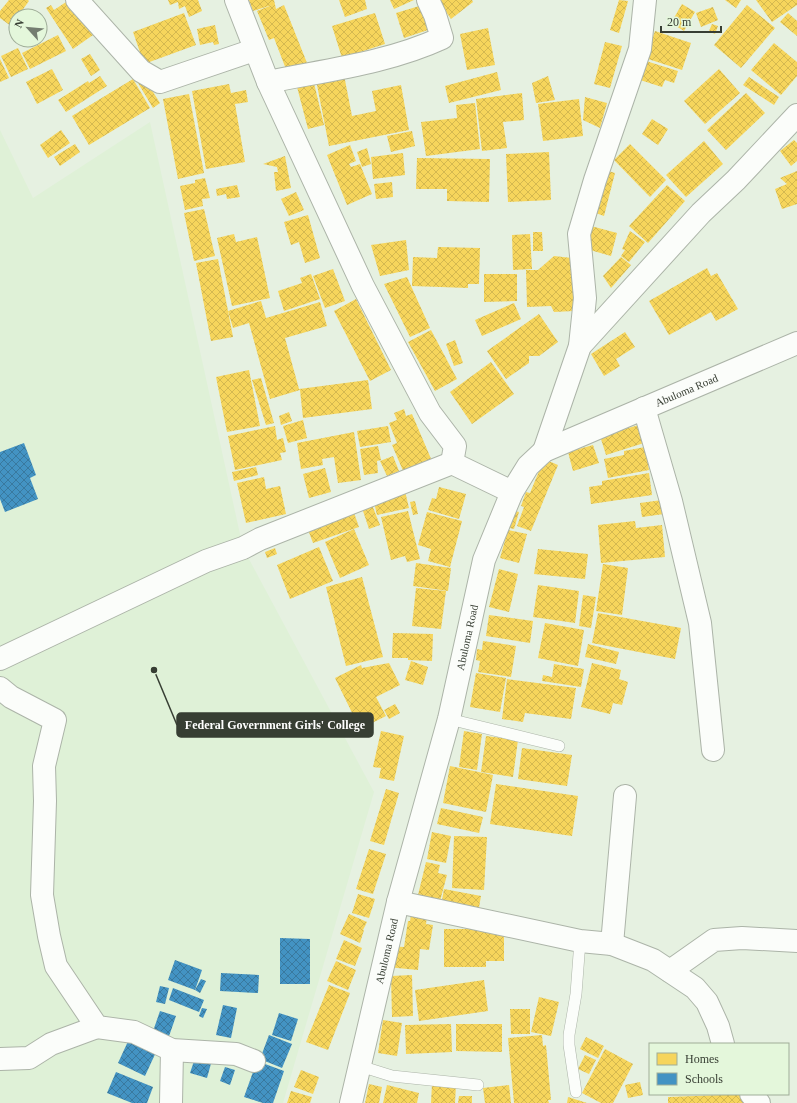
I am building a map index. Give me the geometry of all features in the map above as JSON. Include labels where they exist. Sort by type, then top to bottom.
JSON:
[{"type":"street","points":[[77,0],[141,71],[160,82],[254,50]]},
{"type":"street","points":[[236,0],[254,50],[268,82],[363,286],[430,413],[455,446],[452,462]]},
{"type":"street","points":[[268,82],[388,58],[427,45],[442,38],[435,15],[428,0]]},
{"type":"street","points":[[544,451],[580,346],[585,298],[579,234],[595,180],[640,49],[645,0]]},
{"type":"street","points":[[580,346],[701,213],[742,174],[797,115]]},
{"type":"street","name":"Abuloma Road","points":[[350,1103],[398,902],[449,719],[484,560],[512,492],[528,466],[544,451],[797,343]]},
{"type":"street","points":[[644,408],[671,501],[700,623],[713,750]]},
{"type":"street","points":[[0,659],[206,561],[243,548],[260,539],[452,462],[512,492]]},
{"type":"street","points":[[0,688],[11,697],[55,720],[44,766],[45,801],[42,895],[56,966],[97,1026]]},
{"type":"street","points":[[612,944],[625,796]]},
{"type":"street","points":[[398,902],[580,941],[612,944],[653,960],[695,988],[707,1002],[718,1026],[723,1043]]},
{"type":"street","points":[[670,971],[714,940],[742,938],[797,941]]},
{"type":"street","points":[[0,1059],[30,1058],[51,1044],[97,1026],[134,1032],[172,1050],[236,1054],[254,1061]]},
{"type":"street","points":[[171,1103],[172,1050]]},
{"type":"street","points":[[752,1095],[759,1103]]},
{"type":"lane","points":[[449,719],[559,746]]},
{"type":"lane","points":[[576,1092],[569,1045],[569,1035],[576,994],[580,941]]},
{"type":"lane","points":[[360,1066],[392,1076],[478,1085]]},
{"type":"shaded area","points":[[150,122],[243,548],[374,792],[283,1103],[0,1103],[0,130],[33,198]]},
{"type":"building: Homes","points":[[9,0],[29,1],[24,8],[8,8],[8,24],[0,18],[0,11]]},
{"type":"building: Homes","points":[[69,0],[93,35],[73,49],[48,11],[48,8],[46,8],[51,5],[54,10]]},
{"type":"building: Homes","points":[[168,0],[198,0],[202,11],[189,17],[185,6],[179,9],[178,2],[170,5]]},
{"type":"building: Homes","points":[[249,0],[274,0],[276,9],[284,5],[309,68],[289,77],[274,38],[269,40],[257,11],[272,5],[253,11]]},
{"type":"building: Homes","points":[[339,0],[365,0],[367,9],[345,17]]},
{"type":"building: Homes","points":[[390,0],[414,0],[394,9]]},
{"type":"building: Homes","points":[[438,0],[472,0],[473,2],[451,19]]},
{"type":"building: Homes","points":[[619,0],[628,1],[619,33],[610,30]]},
{"type":"building: Homes","points":[[725,0],[741,0],[736,8]]},
{"type":"building: Homes","points":[[756,0],[797,0],[797,5],[772,22]]},
{"type":"building: Homes","points":[[426,4],[434,28],[404,38],[396,13]]},
{"type":"building: Homes","points":[[682,4],[695,12],[684,31],[671,23]]},
{"type":"building: Homes","points":[[747,5],[775,28],[741,68],[714,45]]},
{"type":"building: Homes","points":[[713,7],[718,20],[701,27],[696,13]]},
{"type":"building: Homes","points":[[184,13],[196,45],[144,64],[133,32]]},
{"type":"building: Homes","points":[[375,13],[385,44],[342,58],[332,26]]},
{"type":"building: Homes","points":[[788,13],[797,21],[797,36],[780,22]]},
{"type":"building: Homes","points":[[712,24],[718,26],[715,34],[709,31]]},
{"type":"building: Homes","points":[[215,25],[219,44],[214,45],[213,42],[200,45],[197,29]]},
{"type":"building: Homes","points":[[488,28],[495,65],[467,70],[460,34]]},
{"type":"building: Homes","points":[[655,31],[691,43],[682,70],[645,58]]},
{"type":"building: Homes","points":[[58,35],[66,51],[30,69],[22,53],[32,48],[48,48],[48,40]]},
{"type":"building: Homes","points":[[605,42],[622,46],[610,88],[594,84]]},
{"type":"building: Homes","points":[[774,43],[797,62],[797,76],[781,95],[751,70]]},
{"type":"building: Homes","points":[[18,48],[28,69],[11,77],[1,56]]},
{"type":"building: Homes","points":[[90,54],[100,70],[91,76],[81,59]]},
{"type":"building: Homes","points":[[0,59],[9,78],[0,82]]},
{"type":"building: Homes","points":[[646,61],[678,71],[674,83],[665,80],[662,87],[640,80]]},
{"type":"building: Homes","points":[[52,69],[63,90],[37,104],[26,82]]},
{"type":"building: Homes","points":[[719,69],[740,93],[705,124],[684,101]]},
{"type":"building: Homes","points":[[497,72],[501,90],[449,103],[445,86]]},
{"type":"building: Homes","points":[[344,75],[352,116],[376,111],[372,91],[401,85],[409,130],[329,146],[316,80]]},
{"type":"building: Homes","points":[[100,76],[107,86],[66,112],[58,100],[88,81],[89,83]]},
{"type":"building: Homes","points":[[548,76],[555,100],[536,103],[532,83]]},
{"type":"building: Homes","points":[[749,77],[779,97],[774,105],[743,85]]},
{"type":"building: Homes","points":[[133,79],[150,108],[89,145],[72,116]]},
{"type":"building: Homes","points":[[145,79],[160,103],[153,108],[138,83]]},
{"type":"building: Homes","points":[[313,79],[324,125],[308,129],[296,83]]},
{"type":"building: Homes","points":[[229,84],[231,93],[246,90],[248,102],[235,104],[245,162],[206,169],[192,91]]},
{"type":"building: Homes","points":[[522,93],[524,120],[503,122],[507,148],[482,151],[476,99]]},
{"type":"building: Homes","points":[[746,93],[765,113],[726,150],[707,130]]},
{"type":"building: Homes","points":[[189,94],[204,173],[178,179],[163,99]]},
{"type":"building: Homes","points":[[585,97],[607,103],[600,128],[583,120]]},
{"type":"building: Homes","points":[[579,99],[583,136],[543,141],[538,104]]},
{"type":"building: Homes","points":[[475,103],[480,149],[426,156],[421,122],[457,118],[456,105]]},
{"type":"building: Homes","points":[[652,119],[668,129],[658,145],[642,134]]},
{"type":"building: Homes","points":[[61,130],[70,143],[48,158],[40,145]]},
{"type":"building: Homes","points":[[412,131],[415,146],[391,152],[387,136]]},
{"type":"building: Homes","points":[[794,140],[797,143],[797,161],[791,166],[780,151]]},
{"type":"building: Homes","points":[[704,141],[723,164],[686,197],[666,175]]},
{"type":"building: Homes","points":[[75,144],[80,152],[60,166],[54,157]]},
{"type":"building: Homes","points":[[630,144],[666,180],[650,197],[614,160]]},
{"type":"building: Homes","points":[[350,145],[356,161],[349,164],[351,167],[360,164],[372,194],[347,205],[327,155]]},
{"type":"building: Homes","points":[[367,148],[371,164],[362,167],[357,152]]},
{"type":"building: Homes","points":[[549,152],[551,200],[508,202],[506,154]]},
{"type":"building: Homes","points":[[403,153],[405,175],[373,179],[371,157]]},
{"type":"building: Homes","points":[[285,156],[291,188],[276,191],[274,172],[278,172],[277,167],[263,164]]},
{"type":"building: Homes","points":[[417,158],[490,159],[489,202],[447,201],[447,189],[416,189]]},
{"type":"building: Homes","points":[[605,170],[615,173],[604,216],[593,212]]},
{"type":"building: Homes","points":[[797,171],[797,204],[782,209],[775,189],[787,184],[780,178]]},
{"type":"building: Homes","points":[[205,178],[210,198],[202,199],[203,206],[185,210],[180,186],[195,183],[195,180]]},
{"type":"building: Homes","points":[[392,182],[393,197],[376,199],[374,184]]},
{"type":"building: Homes","points":[[237,185],[240,197],[227,199],[226,194],[217,196],[216,189]]},
{"type":"building: Homes","points":[[667,185],[685,201],[648,243],[629,226]]},
{"type":"building: Homes","points":[[296,192],[304,210],[289,216],[281,199]]},
{"type":"building: Homes","points":[[204,209],[215,256],[194,261],[184,213]]},
{"type":"building: Homes","points":[[308,215],[320,258],[305,263],[299,242],[291,245],[284,222]]},
{"type":"building: Homes","points":[[591,226],[617,233],[611,256],[590,250]]},
{"type":"building: Homes","points":[[630,231],[645,242],[629,262],[621,256],[625,250],[622,249]]},
{"type":"building: Homes","points":[[533,232],[542,232],[543,251],[533,251]]},
{"type":"building: Homes","points":[[234,234],[236,242],[257,237],[270,298],[232,306],[217,238]]},
{"type":"building: Homes","points":[[530,234],[532,269],[513,270],[512,235]]},
{"type":"building: Homes","points":[[406,240],[409,270],[380,276],[371,245]]},
{"type":"building: Homes","points":[[438,247],[480,248],[479,284],[468,284],[468,288],[412,286],[413,257],[437,258]]},
{"type":"building: Homes","points":[[554,256],[572,258],[574,311],[554,312],[551,306],[527,307],[526,270],[538,270]]},
{"type":"building: Homes","points":[[621,257],[631,265],[611,288],[603,276]]},
{"type":"building: Homes","points":[[218,259],[233,337],[211,341],[196,263]]},
{"type":"building: Homes","points":[[707,268],[711,276],[717,273],[738,309],[716,321],[711,312],[669,335],[649,301]]},
{"type":"building: Homes","points":[[333,269],[345,301],[325,308],[313,276]]},
{"type":"building: Homes","points":[[311,274],[320,299],[284,311],[278,291],[302,283],[300,278]]},
{"type":"building: Homes","points":[[484,274],[517,274],[517,301],[484,302]]},
{"type":"building: Homes","points":[[407,277],[430,328],[410,337],[384,284]]},
{"type":"building: Homes","points":[[356,299],[391,370],[370,381],[334,311]]},
{"type":"building: Homes","points":[[261,301],[266,318],[320,302],[327,326],[285,338],[299,389],[368,380],[372,409],[303,418],[300,390],[270,399],[249,323],[233,328],[228,311]]},
{"type":"building: Homes","points":[[514,303],[521,319],[482,336],[475,320]]},
{"type":"building: Homes","points":[[539,314],[558,342],[539,356],[529,356],[529,363],[506,379],[487,351]]},
{"type":"building: Homes","points":[[431,330],[457,379],[435,391],[408,342]]},
{"type":"building: Homes","points":[[625,332],[635,347],[616,359],[620,366],[604,376],[591,354]]},
{"type":"building: Homes","points":[[455,340],[463,363],[454,366],[446,344]]},
{"type":"building: Homes","points":[[491,362],[514,394],[472,424],[450,392]]},
{"type":"building: Homes","points":[[249,370],[260,426],[227,432],[216,377]]},
{"type":"building: Homes","points":[[261,378],[274,423],[266,425],[252,380]]},
{"type":"building: Homes","points":[[404,409],[406,416],[412,414],[432,461],[404,473],[392,445],[397,443],[389,423],[397,420],[394,413]]},
{"type":"building: Homes","points":[[289,412],[292,421],[281,425],[279,416]]},
{"type":"building: Homes","points":[[303,420],[307,438],[288,443],[283,426]]},
{"type":"building: Homes","points":[[639,425],[644,443],[606,455],[600,436]]},
{"type":"building: Homes","points":[[275,426],[277,440],[283,438],[286,452],[280,453],[282,460],[235,470],[228,436]]},
{"type":"building: Homes","points":[[388,426],[391,442],[360,447],[357,431]]},
{"type":"building: Homes","points":[[354,432],[361,480],[338,483],[334,457],[322,459],[323,465],[301,469],[297,443]]},
{"type":"building: Homes","points":[[593,445],[599,463],[573,471],[568,452]]},
{"type":"building: Homes","points":[[378,446],[381,460],[377,461],[378,473],[364,475],[360,449]]},
{"type":"building: Homes","points":[[645,447],[649,470],[608,478],[604,459],[624,455],[624,451]]},
{"type":"building: Homes","points":[[393,456],[399,471],[387,476],[380,461]]},
{"type":"building: Homes","points":[[544,459],[558,465],[531,531],[517,526],[524,507],[521,506],[526,492],[530,493]]},
{"type":"building: Homes","points":[[256,467],[258,475],[234,481],[232,472]]},
{"type":"building: Homes","points":[[325,468],[331,492],[309,498],[303,474]]},
{"type":"building: Homes","points":[[649,473],[652,495],[591,504],[589,487],[602,485],[602,481]]},
{"type":"building: Homes","points":[[264,477],[266,489],[280,486],[286,514],[246,523],[237,483]]},
{"type":"building: Homes","points":[[439,487],[466,494],[459,519],[428,510],[432,498],[436,499]]},
{"type":"building: Homes","points":[[405,491],[409,508],[377,515],[373,498]]},
{"type":"building: Homes","points":[[662,500],[664,514],[642,517],[640,503]]},
{"type":"building: Homes","points":[[415,501],[418,514],[413,515],[410,502]]},
{"type":"building: Homes","points":[[372,505],[380,525],[369,529],[362,508]]},
{"type":"building: Homes","points":[[353,510],[359,527],[313,543],[307,527]]},
{"type":"building: Homes","points":[[512,510],[519,512],[514,529],[506,527]]},
{"type":"building: Homes","points":[[408,511],[420,559],[407,562],[405,556],[391,560],[381,517]]},
{"type":"building: Homes","points":[[427,512],[462,521],[450,567],[428,561],[431,549],[418,545]]},
{"type":"building: Homes","points":[[635,521],[636,528],[662,525],[665,557],[601,563],[598,525]]},
{"type":"building: Homes","points":[[354,529],[369,565],[340,578],[325,542]]},
{"type":"building: Homes","points":[[508,530],[527,534],[519,563],[500,558]]},
{"type":"building: Homes","points":[[319,547],[333,581],[290,599],[277,565]]},
{"type":"building: Homes","points":[[275,548],[277,554],[267,558],[265,552]]},
{"type":"building: Homes","points":[[538,549],[588,554],[585,579],[534,574]]},
{"type":"building: Homes","points":[[416,563],[451,568],[448,591],[413,586]]},
{"type":"building: Homes","points":[[603,564],[628,568],[622,615],[596,611]]},
{"type":"building: Homes","points":[[499,569],[518,574],[509,612],[489,607]]},
{"type":"building: Homes","points":[[362,577],[383,657],[346,666],[326,587]]},
{"type":"building: Homes","points":[[538,585],[579,591],[575,623],[533,617]]},
{"type":"building: Homes","points":[[416,588],[446,591],[441,629],[412,626]]},
{"type":"building: Homes","points":[[583,595],[596,597],[591,628],[579,626]]},
{"type":"building: Homes","points":[[598,613],[681,628],[675,659],[592,643]]},
{"type":"building: Homes","points":[[489,615],[533,621],[530,643],[486,636]]},
{"type":"building: Homes","points":[[545,623],[584,630],[578,666],[538,658]]},
{"type":"building: Homes","points":[[393,633],[433,634],[432,661],[392,658]]},
{"type":"building: Homes","points":[[483,641],[516,646],[511,677],[478,672],[480,661],[476,660],[477,649],[482,650]]},
{"type":"building: Homes","points":[[588,644],[619,652],[616,664],[585,657]]},
{"type":"building: Homes","points":[[411,661],[428,667],[423,685],[405,680]]},
{"type":"building: Homes","points":[[389,663],[400,685],[376,697],[386,716],[360,729],[335,678],[361,665],[362,668]]},
{"type":"building: Homes","points":[[592,663],[621,670],[619,679],[628,682],[622,705],[613,703],[610,714],[581,707]]},
{"type":"building: Homes","points":[[554,664],[584,669],[581,687],[542,681],[543,675],[552,677]]},
{"type":"building: Homes","points":[[476,673],[506,678],[500,712],[470,707]]},
{"type":"building: Homes","points":[[507,679],[576,688],[571,719],[525,713],[523,722],[502,719]]},
{"type":"building: Homes","points":[[395,704],[400,713],[389,719],[384,710]]},
{"type":"building: Homes","points":[[381,731],[404,736],[394,781],[379,778],[381,768],[373,767]]},
{"type":"building: Homes","points":[[464,731],[482,734],[477,770],[459,767]]},
{"type":"building: Homes","points":[[486,736],[518,740],[513,777],[481,772]]},
{"type":"building: Homes","points":[[522,748],[572,755],[567,786],[518,779]]},
{"type":"building: Homes","points":[[450,766],[493,775],[486,812],[443,803]]},
{"type":"building: Homes","points":[[496,784],[578,796],[572,836],[490,824]]},
{"type":"building: Homes","points":[[386,789],[399,793],[384,845],[370,841]]},
{"type":"building: Homes","points":[[441,808],[483,817],[479,833],[437,824]]},
{"type":"building: Homes","points":[[432,832],[451,836],[446,863],[427,859]]},
{"type":"building: Homes","points":[[454,836],[487,837],[484,890],[452,888]]},
{"type":"building: Homes","points":[[369,849],[386,854],[373,894],[356,889]]},
{"type":"building: Homes","points":[[426,862],[440,865],[438,873],[447,875],[440,901],[418,895]]},
{"type":"building: Homes","points":[[444,889],[481,896],[478,913],[441,906]]},
{"type":"building: Homes","points":[[358,894],[375,899],[369,918],[352,913]]},
{"type":"building: Homes","points":[[349,914],[367,922],[363,930],[360,943],[340,934]]},
{"type":"building: Homes","points":[[411,915],[427,917],[426,924],[433,925],[429,950],[420,949],[418,970],[387,967],[389,946],[404,947],[408,921],[410,921]]},
{"type":"building: Homes","points":[[444,929],[504,929],[504,961],[486,961],[486,967],[444,967]]},
{"type":"building: Homes","points":[[344,940],[362,948],[355,966],[336,959]]},
{"type":"building: Homes","points":[[336,961],[356,970],[348,990],[327,981]]},
{"type":"building: Homes","points":[[412,975],[413,1016],[392,1017],[391,976]]},
{"type":"building: Homes","points":[[484,980],[488,1011],[419,1021],[415,990]]},
{"type":"building: Homes","points":[[329,985],[350,993],[328,1050],[306,1042]]},
{"type":"building: Homes","points":[[539,997],[559,1002],[551,1036],[531,1032]]},
{"type":"building: Homes","points":[[510,1009],[530,1009],[530,1034],[511,1034]]},
{"type":"building: Homes","points":[[383,1020],[402,1023],[397,1056],[378,1053]]},
{"type":"building: Homes","points":[[451,1024],[452,1052],[406,1054],[405,1025]]},
{"type":"building: Homes","points":[[456,1024],[502,1024],[502,1052],[456,1051]]},
{"type":"building: Homes","points":[[542,1035],[543,1046],[546,1045],[551,1100],[548,1100],[549,1103],[514,1103],[508,1038]]},
{"type":"building: Homes","points":[[586,1037],[604,1046],[598,1058],[580,1049]]},
{"type":"building: Homes","points":[[605,1049],[633,1064],[613,1103],[601,1103],[582,1093]]},
{"type":"building: Homes","points":[[585,1055],[596,1060],[589,1074],[578,1069]]},
{"type":"building: Homes","points":[[301,1070],[319,1077],[313,1094],[294,1087]]},
{"type":"building: Homes","points":[[640,1082],[643,1095],[628,1098],[625,1085]]},
{"type":"building: Homes","points":[[369,1084],[382,1087],[379,1103],[365,1103]]},
{"type":"building: Homes","points":[[432,1084],[456,1085],[455,1103],[431,1103]]},
{"type":"building: Homes","points":[[387,1085],[419,1093],[417,1103],[383,1103]]},
{"type":"building: Homes","points":[[509,1085],[511,1103],[485,1103],[483,1088]]},
{"type":"building: Homes","points":[[291,1091],[312,1097],[310,1103],[287,1103]]},
{"type":"building: Homes","points":[[750,1095],[750,1103],[668,1103],[668,1097]]},
{"type":"building: Homes","points":[[459,1096],[472,1096],[472,1103],[458,1103]]},
{"type":"building: Homes","points":[[568,1097],[587,1103],[567,1103]]},
{"type":"building: Schools","points":[[24,443],[36,475],[30,478],[38,499],[5,512],[0,499],[0,452]]},
{"type":"building: Schools","points":[[280,938],[310,939],[310,984],[280,984]]},
{"type":"building: Schools","points":[[175,960],[202,970],[195,990],[168,980]]},
{"type":"building: Schools","points":[[221,973],[259,975],[258,993],[220,991]]},
{"type":"building: Schools","points":[[201,979],[206,981],[200,993],[195,990]]},
{"type":"building: Schools","points":[[160,986],[169,988],[165,1004],[156,1002]]},
{"type":"building: Schools","points":[[173,988],[204,1000],[199,1012],[169,1000]]},
{"type":"building: Schools","points":[[223,1005],[237,1008],[231,1038],[216,1035]]},
{"type":"building: Schools","points":[[202,1008],[207,1009],[203,1018],[199,1016]]},
{"type":"building: Schools","points":[[160,1011],[176,1016],[167,1042],[151,1037]]},
{"type":"building: Schools","points":[[279,1013],[298,1019],[291,1041],[272,1035]]},
{"type":"building: Schools","points":[[269,1035],[292,1044],[282,1068],[260,1059]]},
{"type":"building: Schools","points":[[130,1037],[157,1050],[145,1076],[118,1063]]},
{"type":"building: Schools","points":[[196,1055],[212,1060],[207,1078],[190,1073]]},
{"type":"building: Schools","points":[[257,1061],[284,1071],[273,1103],[263,1103],[244,1097]]},
{"type":"building: Schools","points":[[225,1067],[235,1070],[230,1085],[220,1081]]},
{"type":"building: Schools","points":[[116,1072],[153,1087],[147,1103],[132,1103],[107,1093]]},
{"type":"place","name":"Federal Government Girls' College","points":[[154,670]]}]
